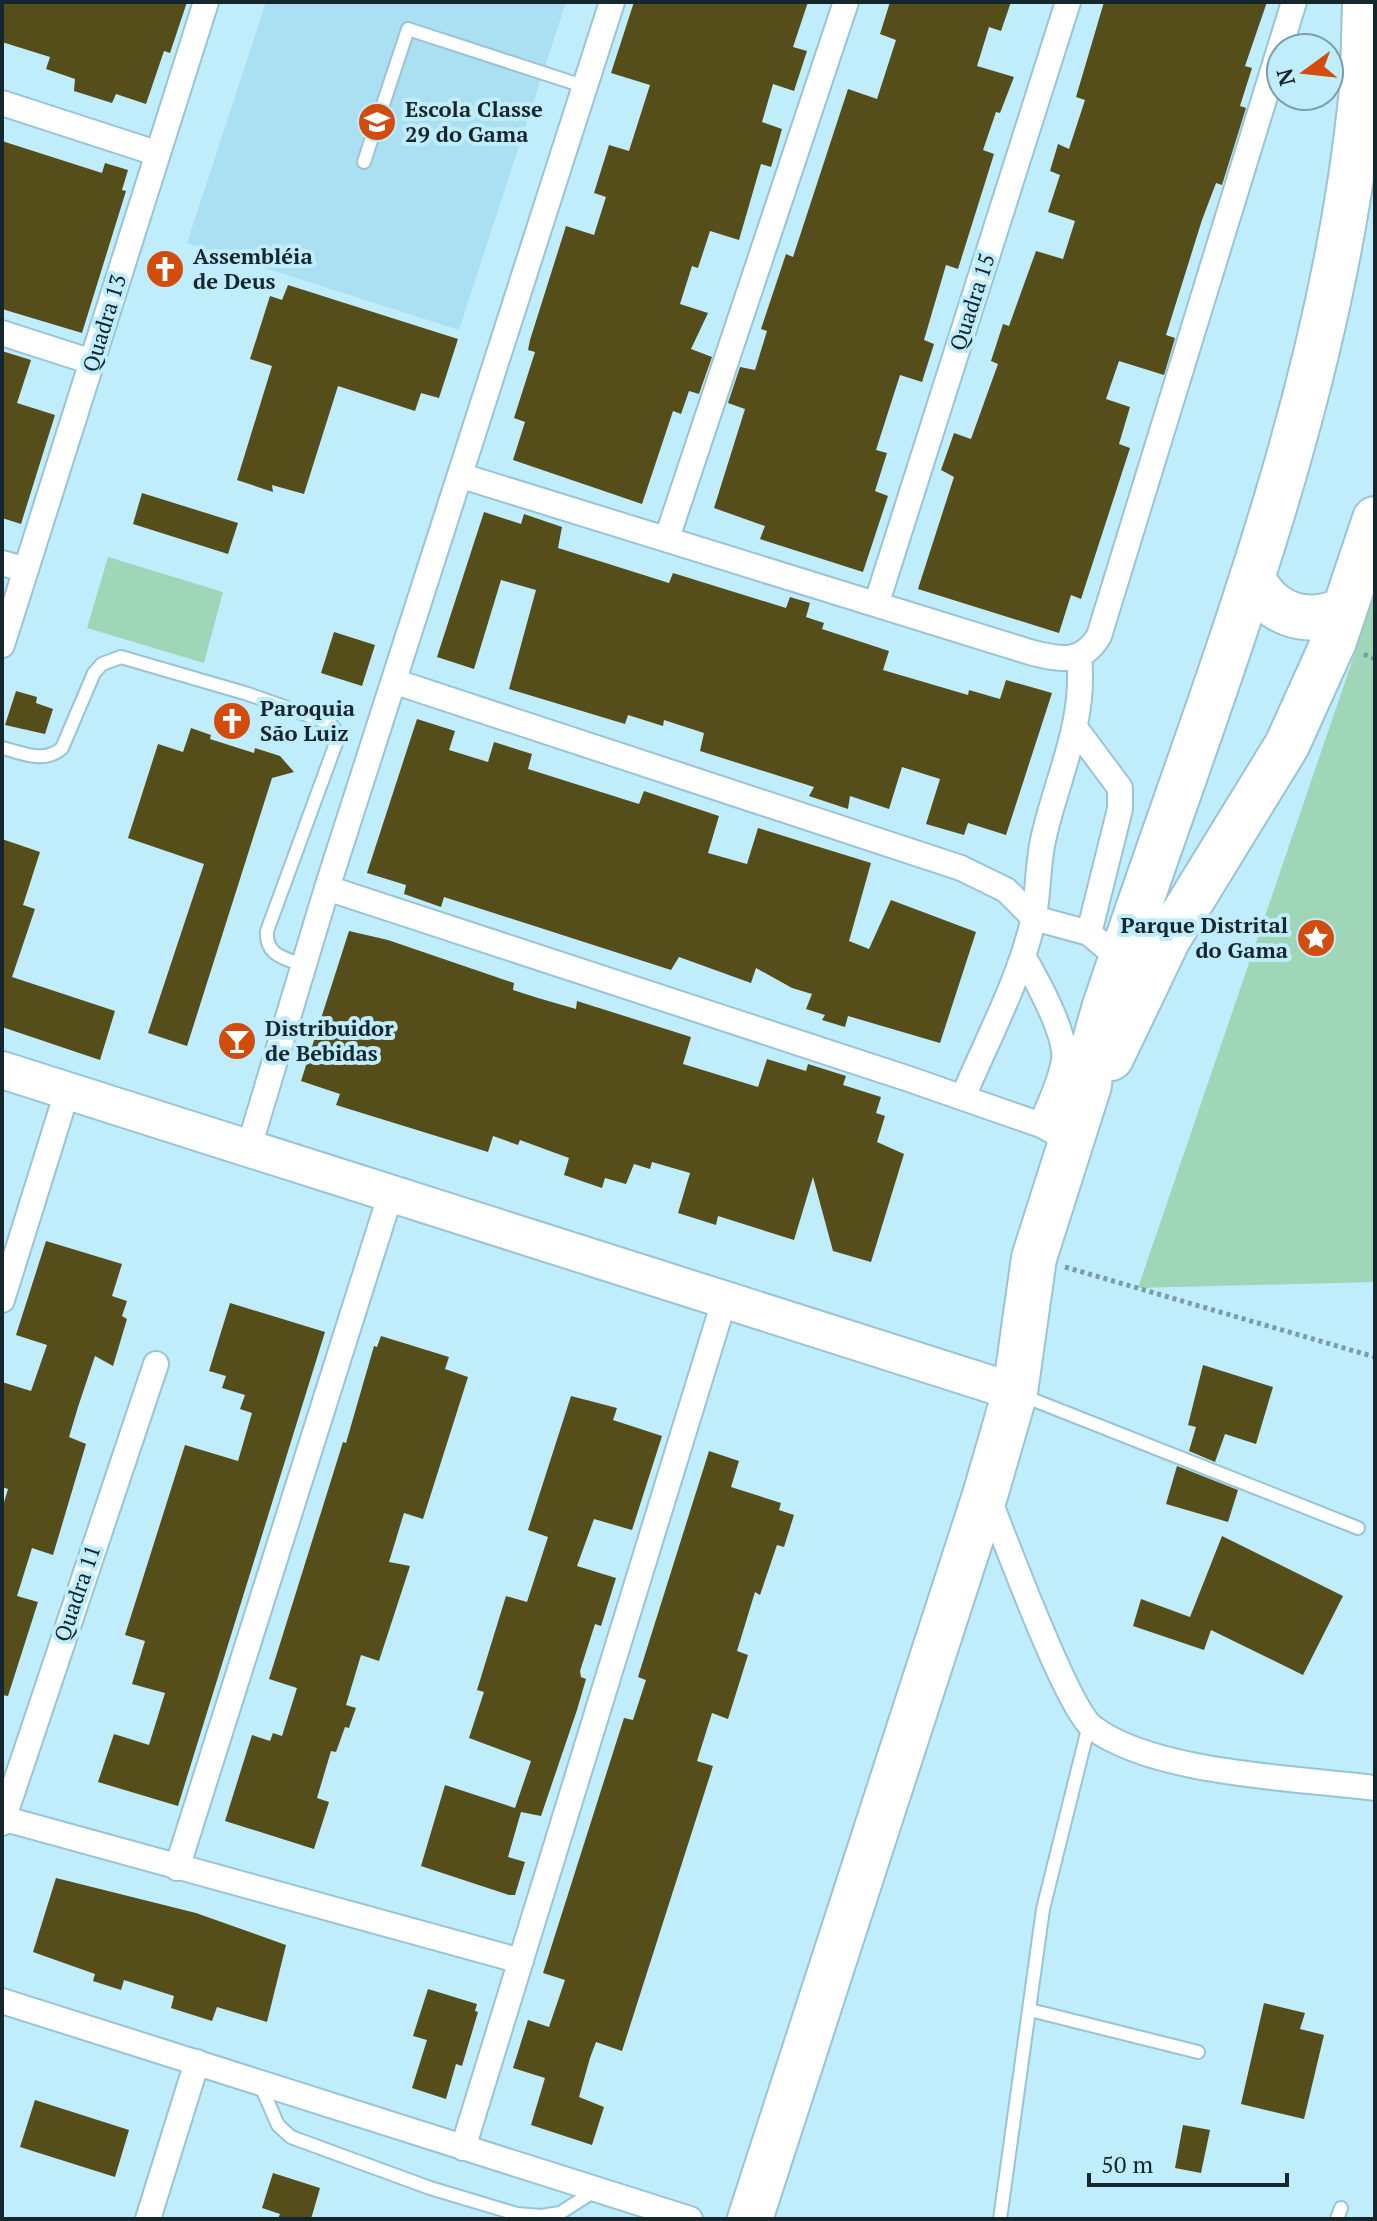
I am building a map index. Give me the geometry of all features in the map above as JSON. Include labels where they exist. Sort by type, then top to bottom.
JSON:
[{"type":"highway","points":[[1089,1085],[1105,947],[1252,577],[1306,393],[1341,234],[1361,97],[1365,2]]},
{"type":"highway","points":[[750,2219],[986,1492],[1015,1392],[1055,1133],[1109,1062],[1168,939],[1287,745],[1344,610],[1375,519]]},
{"type":"highway","points":[[1252,577],[1268,602],[1296,618],[1324,618],[1344,610]]},
{"type":"street","name":"Quadra 13","points":[[2,645],[206,2]]},
{"type":"street","points":[[249,1147],[327,888],[396,682],[612,2]]},
{"type":"street","points":[[667,538],[846,2]]},
{"type":"street","name":"Quadra 15","points":[[877,602],[1068,2]]},
{"type":"street","points":[[462,476],[877,602],[1033,653],[1066,660],[1090,651],[1099,636],[1294,2]]},
{"type":"street","points":[[2,103],[156,153]]},
{"type":"street","points":[[2,333],[92,362]]},
{"type":"street","points":[[2,563],[26,570]]},
{"type":"street","points":[[963,1097],[1023,956],[1034,918],[1043,838],[1076,729],[1082,682],[1079,657]]},
{"type":"street","points":[[396,682],[961,868],[1006,890],[1034,918],[1105,947],[1120,788],[1076,729]]},
{"type":"street","points":[[327,888],[963,1097],[1055,1133],[1064,1050],[1039,983],[1023,956]]},
{"type":"street","points":[[2,1070],[1015,1392]]},
{"type":"street","points":[[2,1300],[67,1092]]},
{"type":"street","points":[[177,1868],[391,1193]]},
{"type":"street","points":[[463,2148],[725,1298]]},
{"type":"street","name":"Quadra 11","points":[[3,1820],[68,1618],[156,1364]]},
{"type":"street","points":[[986,1492],[1045,1635],[1089,1725],[1127,1748],[1204,1767],[1375,1788]]},
{"type":"street","points":[[3,1820],[297,1897],[521,1961]]},
{"type":"street","points":[[2,2001],[690,2219]]},
{"type":"street","points":[[148,2219],[197,2062]]},
{"type":"lane","points":[[364,162],[408,29],[586,87]]},
{"type":"lane","points":[[2,748],[46,758],[53,755],[62,748],[94,673],[102,664],[121,657],[248,694],[330,723],[339,735],[267,931],[266,943],[273,954],[305,966]]},
{"type":"lane","points":[[1015,1392],[1358,1528]]},
{"type":"lane","points":[[1000,2219],[1053,1862],[1089,1725]]},
{"type":"lane","points":[[1030,2010],[1198,2052]]},
{"type":"lane","points":[[260,2084],[278,2125],[291,2137],[430,2188],[517,2214],[541,2216],[560,2213],[596,2190]]},
{"type":"path","points":[[1034,1258],[1375,1357]]},
{"type":"shaded area","name":"Escola Classe 29 do Gama","points":[[266,2],[566,2],[459,330],[187,243]]},
{"type":"green space","points":[[108,557],[223,592],[204,663],[87,628]]},
{"type":"green space","name":"Parque Distrital do Gama","points":[[1375,594],[1375,1282],[1138,1288]]},
{"type":"building","points":[[2,2],[187,2],[170,53],[164,51],[146,104],[116,94],[112,103],[74,91],[75,79],[46,69],[50,57],[2,42]]},
{"type":"building","points":[[634,2],[808,2],[793,47],[807,51],[794,91],[773,84],[762,122],[782,129],[771,167],[761,164],[739,240],[710,231],[698,268],[692,266],[680,304],[708,313],[691,349],[712,357],[699,394],[689,391],[681,414],[673,411],[642,504],[513,460],[525,422],[514,418],[535,352],[528,350],[530,340],[566,226],[594,235],[606,197],[594,193],[609,145],[629,151],[650,85],[611,73]]},
{"type":"building","points":[[890,2],[1011,2],[1001,31],[989,27],[977,66],[1014,77],[1000,113],[996,112],[983,150],[994,154],[958,269],[946,265],[924,340],[934,344],[922,382],[900,375],[876,450],[887,453],[875,491],[888,496],[863,572],[760,539],[765,526],[714,508],[745,409],[728,403],[740,367],[755,370],[767,331],[761,329],[786,254],[793,257],[848,89],[877,99],[896,40],[880,34]]},
{"type":"building","points":[[1104,2],[1267,2],[1245,66],[1252,68],[1240,106],[1246,108],[1222,185],[1216,183],[1202,220],[1166,335],[1175,338],[1164,375],[1119,361],[1106,399],[1130,407],[1119,444],[1130,448],[1081,599],[1071,595],[1059,633],[918,589],[954,477],[941,470],[954,433],[971,439],[998,364],[991,361],[1003,324],[1009,326],[1036,251],[1063,259],[1075,221],[1048,212],[1060,175],[1050,171],[1058,144],[1069,149],[1085,100],[1076,97]]},
{"type":"building","points":[[2,141],[102,173],[105,163],[128,170],[122,190],[126,191],[82,333],[2,309]]},
{"type":"building","points":[[288,285],[458,339],[439,398],[421,393],[415,411],[338,386],[304,494],[272,485],[273,492],[237,480],[272,366],[250,359],[270,296],[282,300]]},
{"type":"building","points":[[2,351],[31,360],[17,403],[55,415],[21,524],[2,518]]},
{"type":"building","points":[[142,493],[238,523],[228,554],[133,524]]},
{"type":"building","points":[[484,512],[521,524],[524,514],[562,527],[558,548],[669,583],[673,573],[786,608],[790,597],[810,603],[806,617],[824,623],[822,629],[889,651],[883,670],[968,695],[969,690],[1000,699],[1006,680],[1052,693],[1006,835],[968,823],[964,835],[926,824],[940,779],[902,767],[889,809],[850,796],[848,809],[809,796],[814,787],[700,751],[704,733],[664,720],[663,726],[628,715],[625,724],[509,689],[536,590],[501,580],[474,669],[437,657]]},
{"type":"building","points":[[334,632],[375,645],[362,686],[321,673]]},
{"type":"building","points":[[16,691],[37,697],[36,703],[53,709],[45,734],[5,725]]},
{"type":"building","points":[[417,719],[455,731],[449,750],[488,762],[494,742],[532,754],[528,769],[639,804],[644,791],[719,816],[708,853],[747,864],[758,828],[871,863],[849,941],[869,949],[891,900],[976,932],[940,1043],[848,1016],[845,1027],[822,1020],[825,1015],[806,1009],[812,994],[792,988],[756,968],[751,983],[679,957],[671,970],[444,897],[441,907],[404,894],[406,885],[367,873]]},
{"type":"building","points":[[191,728],[211,735],[210,739],[254,753],[255,748],[280,756],[294,772],[272,778],[187,1046],[148,1033],[204,864],[128,838],[158,744],[183,752]]},
{"type":"building","points":[[2,839],[40,852],[23,905],[35,909],[12,977],[115,1011],[100,1060],[2,1027]]},
{"type":"building","points":[[349,931],[388,940],[514,983],[513,990],[538,998],[576,1009],[577,1001],[691,1037],[683,1064],[758,1087],[767,1059],[806,1071],[808,1064],[846,1076],[843,1085],[881,1097],[876,1113],[885,1116],[877,1142],[904,1154],[871,1262],[833,1251],[813,1177],[794,1240],[718,1216],[716,1225],[678,1213],[690,1173],[652,1162],[650,1169],[634,1164],[626,1184],[605,1178],[602,1188],[564,1175],[569,1158],[520,1140],[518,1145],[493,1136],[488,1152],[336,1105],[340,1094],[301,1081]]},
{"type":"building","points":[[46,1241],[122,1264],[112,1296],[127,1301],[122,1316],[127,1319],[113,1366],[95,1356],[78,1407],[69,1437],[86,1444],[53,1555],[32,1548],[17,1596],[38,1602],[8,1696],[2,1695],[2,1509],[8,1489],[2,1487],[2,1382],[31,1391],[47,1345],[16,1335]]},
{"type":"building","points":[[230,1303],[325,1332],[178,1806],[98,1782],[114,1734],[149,1745],[165,1693],[132,1684],[145,1641],[125,1635],[185,1445],[238,1461],[252,1413],[240,1409],[245,1395],[222,1388],[226,1376],[209,1371]]},
{"type":"building","points":[[381,1336],[449,1357],[445,1369],[468,1377],[423,1519],[404,1513],[389,1562],[410,1566],[379,1661],[361,1655],[346,1705],[356,1708],[336,1752],[331,1751],[317,1798],[329,1802],[314,1849],[225,1821],[252,1735],[270,1741],[273,1733],[282,1736],[297,1688],[269,1679],[343,1442],[346,1443],[374,1346],[377,1347]]},
{"type":"building","points":[[1203,1365],[1273,1387],[1256,1444],[1225,1434],[1215,1462],[1189,1451],[1196,1427],[1188,1425]]},
{"type":"building","points":[[571,1396],[617,1408],[613,1420],[662,1436],[632,1530],[594,1519],[577,1566],[616,1578],[601,1626],[595,1624],[580,1671],[581,1677],[586,1679],[541,1816],[521,1812],[508,1857],[525,1862],[515,1895],[509,1895],[421,1866],[445,1785],[515,1808],[531,1761],[469,1738],[484,1692],[477,1690],[506,1596],[527,1602],[548,1537],[528,1530]]},
{"type":"building","points":[[709,1451],[739,1461],[731,1487],[781,1503],[779,1510],[794,1515],[784,1547],[777,1545],[760,1595],[755,1592],[737,1651],[748,1655],[728,1719],[712,1713],[697,1761],[713,1766],[622,2051],[596,2042],[590,2058],[579,2097],[604,2107],[592,2145],[531,2125],[545,2078],[513,2068],[528,2020],[549,2027],[565,1980],[543,1973],[624,1718],[633,1720],[646,1680],[638,1677]]},
{"type":"building","points":[[1177,1466],[1238,1490],[1228,1522],[1166,1504]]},
{"type":"building","points":[[1222,1536],[1343,1596],[1303,1675],[1211,1630],[1204,1650],[1133,1626],[1141,1599],[1190,1617]]},
{"type":"building","points":[[56,1878],[196,1913],[286,1945],[267,2022],[217,2007],[212,2021],[171,2008],[174,1996],[124,1980],[121,1990],[93,1981],[95,1974],[33,1952]]},
{"type":"building","points":[[428,1989],[477,2004],[475,2011],[478,2012],[462,2066],[456,2064],[446,2099],[412,2088],[427,2040],[413,2036]]},
{"type":"building","points":[[1264,2003],[1305,2013],[1300,2029],[1324,2035],[1304,2119],[1241,2104]]},
{"type":"building","points":[[35,2100],[129,2130],[115,2177],[20,2147]]},
{"type":"building","points":[[1183,2125],[1210,2130],[1201,2173],[1175,2168]]},
{"type":"building","points":[[273,2173],[320,2188],[311,2219],[278,2219],[280,2214],[262,2208]]},
{"type":"place","name":"Escola Classe 29 do Gama","points":[[377,122]]},
{"type":"place","name":"Assembléia de Deus","points":[[165,269]]},
{"type":"place","name":"Paroquia São Luiz","points":[[232,721]]},
{"type":"place","name":"Parque Distrital do Gama","points":[[1316,938]]},
{"type":"place","name":"Distribuidor de Bebidas","points":[[237,1041]]}]
